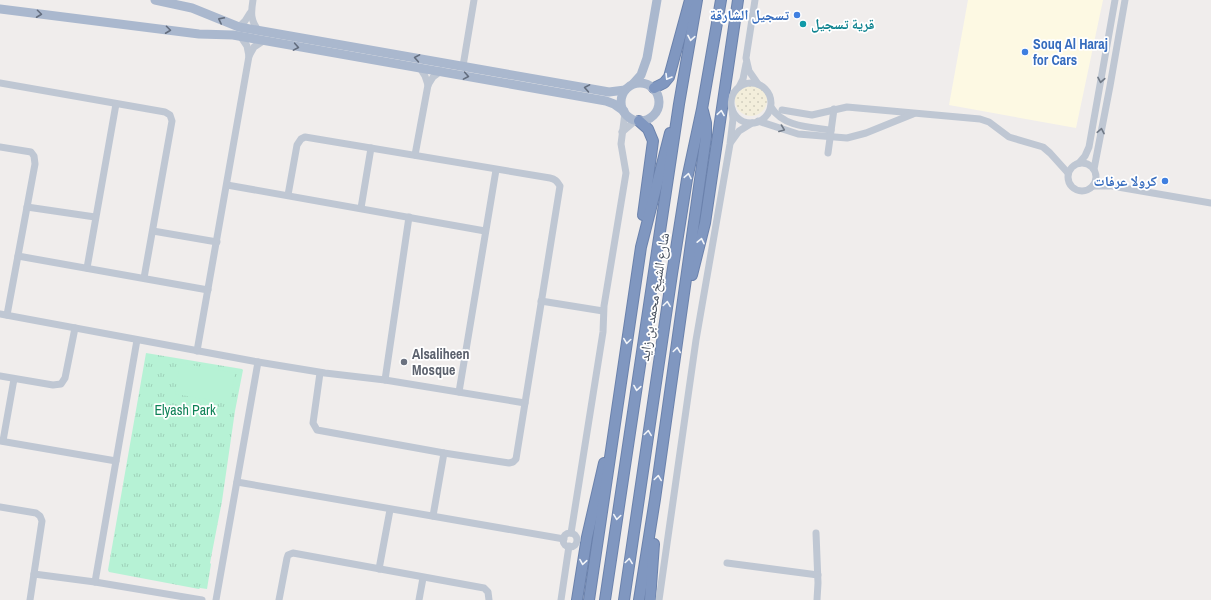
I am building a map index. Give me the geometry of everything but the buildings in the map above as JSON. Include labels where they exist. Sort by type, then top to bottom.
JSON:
[{"type":"highway","points":[[652,87],[664,83],[670,77],[690,0]]},
{"type":"highway","name":"شارع الشيخ محمد بن زايد","points":[[605,600],[697,0]]},
{"type":"highway","name":"شارع الشيخ محمد بن زايد","points":[[624,600],[674,259],[687,179],[702,109],[721,0]]},
{"type":"highway","points":[[683,306],[698,256],[704,223],[738,0]]},
{"type":"highway","points":[[640,247],[662,158],[680,104]]},
{"type":"highway","points":[[639,600],[683,306],[706,137],[706,122],[702,109]]},
{"type":"highway","points":[[589,600],[606,492],[653,147],[651,135],[644,124],[638,120]]},
{"type":"highway","points":[[577,600],[586,537],[603,466],[612,442]]},
{"type":"highway","points":[[650,600],[655,499]]},
{"type":"main road","points":[[155,0],[192,8],[239,27],[543,79],[609,92],[625,90],[633,84],[642,75],[647,58]]},
{"type":"main road","points":[[0,9],[199,34],[225,34],[441,71],[606,101],[614,104],[630,118],[638,120],[650,118],[658,109],[659,98],[646,74],[647,58],[657,0]]},
{"type":"main road","points":[[523,86],[541,84],[543,79]]},
{"type":"main road","points":[[633,84],[639,83],[652,87]]},
{"type":"main road","points":[[624,112],[621,103],[625,90]]},
{"type":"street","points":[[239,27],[250,13],[253,0]]},
{"type":"street","points":[[463,66],[474,0]]},
{"type":"street","points":[[659,600],[696,340],[730,144],[733,119],[732,97],[739,87],[745,72],[746,53],[755,0]]},
{"type":"street","points":[[1068,174],[1085,156],[1089,147],[1116,0]]},
{"type":"street","points":[[1093,186],[1096,178],[1094,170],[1125,0]]},
{"type":"street","points":[[250,13],[254,25],[259,31]]},
{"type":"street","points":[[241,37],[247,46],[249,56]]},
{"type":"street","points":[[197,351],[249,56],[254,47],[263,41]]},
{"type":"street","points":[[746,64],[753,78],[758,84]]},
{"type":"street","points":[[420,68],[428,85]]},
{"type":"street","points":[[415,155],[428,85],[441,71]]},
{"type":"street","points":[[0,82],[165,112],[170,115],[172,121],[144,278]]},
{"type":"street","points":[[730,144],[739,131],[764,118],[771,107],[771,100],[764,87],[751,83],[739,87]]},
{"type":"street","points":[[87,268],[116,104]]},
{"type":"street","points":[[771,107],[776,115],[784,120],[846,138],[860,135],[915,113]]},
{"type":"street","points":[[782,110],[812,115],[847,107],[984,120],[1009,137],[1038,145],[1047,150],[1068,174],[1069,183],[1076,189],[1085,191],[1093,186],[1112,186],[1211,203]]},
{"type":"street","points":[[732,109],[735,115],[746,122],[755,122],[806,135],[830,133]]},
{"type":"street","points":[[828,153],[834,109]]},
{"type":"street","points":[[571,533],[603,332],[603,311],[626,173],[621,144],[624,112]]},
{"type":"street","points":[[622,132],[638,120]]},
{"type":"street","points":[[288,196],[297,145],[301,138],[308,137],[550,178],[558,182],[560,186],[516,459],[513,462],[509,463],[444,453],[317,430],[312,423],[320,373]]},
{"type":"street","points":[[0,146],[27,151],[34,156],[35,164],[18,256],[4,315],[320,373],[385,380],[525,403]]},
{"type":"street","points":[[361,208],[371,148]]},
{"type":"street","points":[[1079,163],[1089,165],[1094,170]]},
{"type":"street","points":[[458,392],[496,170]]},
{"type":"street","points":[[227,185],[485,231]]},
{"type":"street","points":[[27,207],[95,217]]},
{"type":"street","points":[[385,380],[409,217]]},
{"type":"street","points":[[153,231],[217,242]]},
{"type":"street","points":[[18,256],[208,290]]},
{"type":"street","points":[[541,301],[603,311]]},
{"type":"street","points":[[0,376],[53,385],[61,384],[64,381],[75,328]]},
{"type":"street","points":[[95,582],[137,340]]},
{"type":"street","points":[[216,600],[258,362]]},
{"type":"street","points":[[14,379],[1,441],[116,461]]},
{"type":"street","points":[[433,516],[444,453]]},
{"type":"street","points":[[237,482],[390,510],[564,539]]},
{"type":"street","points":[[0,507],[36,513],[40,516],[42,521],[30,600]]},
{"type":"street","points":[[379,569],[390,510]]},
{"type":"street","points":[[564,539],[567,534],[571,533]]},
{"type":"street","points":[[569,546],[574,545],[577,541],[576,536],[571,533]]},
{"type":"street","points":[[816,533],[818,575],[817,600]]},
{"type":"street","points":[[564,539],[565,544],[569,546]]},
{"type":"street","points":[[561,600],[569,546]]},
{"type":"street","points":[[279,600],[287,558],[290,554],[297,553],[424,578],[484,588],[488,592],[489,600]]},
{"type":"street","points":[[727,563],[818,575]]},
{"type":"street","points":[[34,574],[95,582],[155,596],[202,600]]},
{"type":"street","points":[[419,600],[424,578]]},
{"type":"shaded area","name":"Souq Al Haraj for Cars","points":[[968,0],[1103,0],[1076,128],[949,105]]},
{"type":"green space","name":"Elyash Park","points":[[146,353],[243,370],[235,411],[222,501],[210,563],[207,589],[199,589],[109,572],[108,570]]},
{"type":"green space","points":[[180,363],[235,373],[230,403],[175,394]]},
{"type":"sand","points":[[748,84],[754,84],[764,91],[767,100],[766,106],[760,113],[754,116],[748,116],[738,109],[735,103],[735,97],[742,87]]},
{"type":"place","name":"تسجيل الشارقة","points":[[797,15]]},
{"type":"place","name":"قرية تسجيل","points":[[803,24]]},
{"type":"place","name":"Souq Al Haraj for Cars","points":[[1025,52]]},
{"type":"place","name":"كرولا عرفات","points":[[1165,181]]},
{"type":"place","name":"Alsaliheen Mosque","points":[[404,362]]}]
